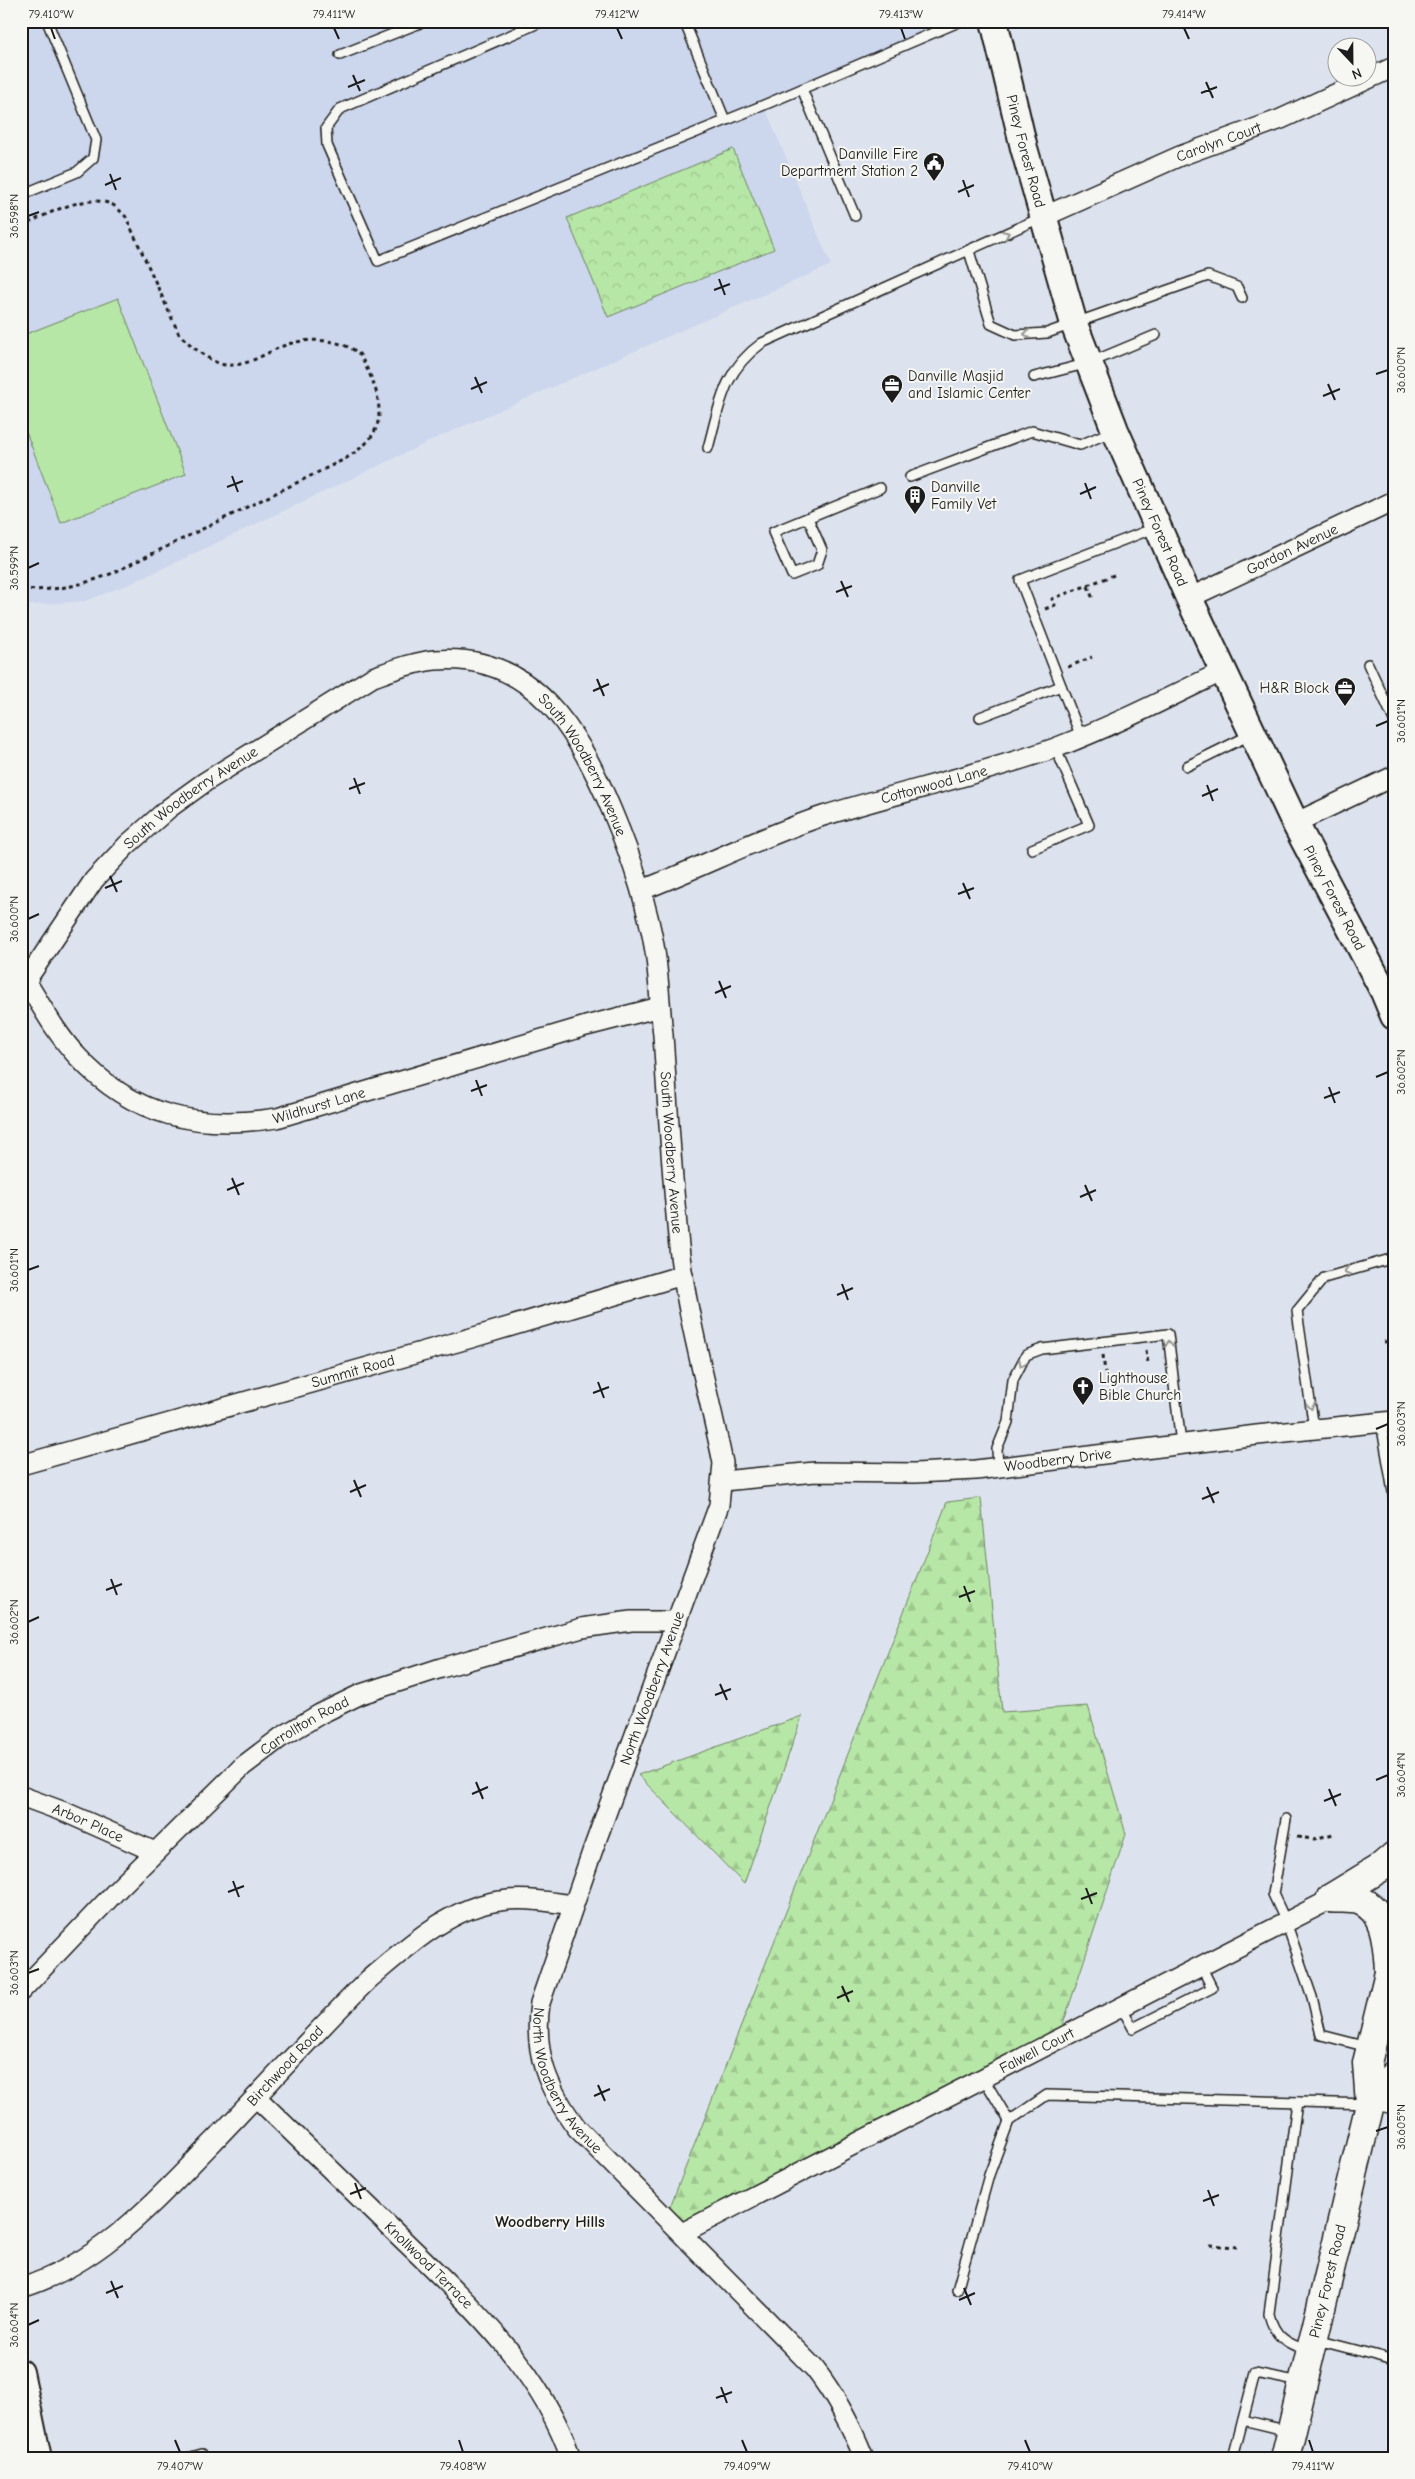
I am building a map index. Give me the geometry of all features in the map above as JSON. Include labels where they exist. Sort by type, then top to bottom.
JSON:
[{"type":"main road","name":"Piney Forest Road","points":[[994,21],[1024,148],[1043,217],[1074,324],[1089,363],[1158,527],[1223,671],[1295,824],[1389,990],[1394,1016]]},
{"type":"main road","points":[[1332,1898],[1380,1868],[1392,1869]]},
{"type":"main road","name":"Piney Forest Road","points":[[1332,1898],[1357,1900],[1372,1908],[1382,1921],[1392,1961],[1367,2063],[1382,2107]]},
{"type":"main road","name":"Piney Forest Road","points":[[1288,2445],[1313,2345],[1382,2107],[1394,2074]]},
{"type":"street","name":"Carolyn Court","points":[[1043,217],[1180,156],[1280,119],[1394,67]]},
{"type":"street","name":"Gordon Avenue","points":[[1189,598],[1394,501]]},
{"type":"street","name":"South Woodberry Avenue","points":[[23,984],[94,880],[128,844],[169,808],[205,782],[328,706],[347,692],[374,677],[402,667],[434,660],[461,660],[486,664],[509,674],[534,690],[557,710],[597,776],[642,890],[655,953],[683,1275],[723,1463],[722,1481]]},
{"type":"street","name":"Cottonwood Lane","points":[[642,890],[700,868],[761,840],[823,816],[961,778],[1055,747],[1140,711],[1223,671]]},
{"type":"street","points":[[1295,824],[1394,776]]},
{"type":"street","name":"Wildhurst Lane","points":[[23,984],[77,1056],[100,1079],[146,1108],[175,1117],[213,1123],[245,1123],[277,1118],[586,1026],[660,1007]]},
{"type":"street","name":"Summit Road","points":[[21,1465],[452,1344],[683,1275]]},
{"type":"street","name":"Woodberry Drive","points":[[722,1481],[815,1472],[915,1472],[998,1467],[1181,1444],[1387,1422]]},
{"type":"street","name":"North Woodberry Avenue","points":[[722,1481],[718,1505],[573,1905],[540,2003],[537,2026],[538,2043],[546,2075],[560,2105],[577,2128],[814,2368],[832,2392],[850,2424],[864,2458]]},
{"type":"street","name":"Carrollton Road","points":[[21,1991],[155,1852],[243,1766],[296,1728],[320,1714],[362,1694],[441,1668],[582,1628],[630,1621],[677,1620]]},
{"type":"street","name":"Arbor Place","points":[[21,1796],[155,1852]]},
{"type":"street","name":"Falwell Court","points":[[682,2233],[1122,2008],[1332,1898]]},
{"type":"street","name":"Birchwood Road","points":[[21,2288],[62,2271],[95,2252],[125,2229],[256,2097],[369,1979],[450,1918],[474,1907],[499,1901],[525,1899],[573,1905]]},
{"type":"street","name":"Knollwood Terrace","points":[[256,2097],[432,2268],[479,2317],[528,2374],[549,2406],[571,2458]]},
{"type":"street","points":[[21,2372],[39,2458]]},
{"type":"lane","points":[[21,195],[77,172],[93,158],[96,140],[47,21]]},
{"type":"lane","points":[[340,55],[425,21]]},
{"type":"lane","points":[[515,21],[529,27]]},
{"type":"lane","points":[[543,21],[340,109],[326,128],[327,145],[378,261],[802,89],[961,21]]},
{"type":"lane","points":[[684,21],[725,120]]},
{"type":"lane","points":[[802,89],[855,216]]},
{"type":"lane","points":[[708,448],[725,386],[735,368],[748,353],[762,343],[1043,217]]},
{"type":"lane","points":[[969,251],[991,324],[1015,335],[1047,333],[1208,276],[1237,287],[1242,298]]},
{"type":"lane","points":[[1034,377],[1089,363],[1156,335]]},
{"type":"lane","points":[[910,477],[1032,432],[1080,445],[1116,430]]},
{"type":"lane","points":[[808,518],[822,550],[817,564],[792,575],[773,532],[880,488]]},
{"type":"lane","points":[[1081,737],[1020,580],[1158,527]]},
{"type":"lane","points":[[1368,664],[1394,720]]},
{"type":"lane","points":[[980,717],[1061,686]]},
{"type":"lane","points":[[1188,766],[1253,734]]},
{"type":"lane","points":[[1032,848],[1089,825],[1055,747]]},
{"type":"lane","points":[[1314,1429],[1297,1312],[1324,1278],[1394,1258]]},
{"type":"lane","points":[[998,1467],[997,1449],[1008,1422],[1013,1380],[1026,1355],[1042,1349],[1168,1334],[1181,1444]]},
{"type":"lane","points":[[1387,1422],[1394,1498]]},
{"type":"lane","points":[[1286,1819],[1273,1894],[1286,1922],[1312,1998],[1321,2036],[1371,2047]]},
{"type":"lane","points":[[984,2079],[1008,2121]]},
{"type":"lane","points":[[956,2290],[989,2175],[1008,2121],[1047,2095],[1297,2102],[1382,2107]]},
{"type":"lane","points":[[1297,2102],[1269,2314],[1272,2326],[1281,2338],[1294,2346],[1313,2345],[1394,2360]]},
{"type":"lane","points":[[1233,2458],[1255,2373],[1304,2383]]},
{"type":"lane","points":[[1243,2420],[1288,2445]]},
{"type":"lane","points":[[188,2458],[202,2454],[204,2458]]},
{"type":"path","points":[[21,226],[65,207],[94,201],[112,204],[126,217],[179,334],[191,347],[224,365],[246,364],[285,345],[310,340],[336,342],[358,353],[371,376],[379,400],[379,421],[366,446],[345,459],[113,573],[79,586],[23,589],[21,579]]},
{"type":"path","points":[[1033,614],[1054,605],[1052,599],[1114,576]]},
{"type":"path","points":[[1088,586],[1093,599]]},
{"type":"path","points":[[1056,672],[1092,658]]},
{"type":"path","points":[[1384,1342],[1394,1341]]},
{"type":"path","points":[[1283,1836],[1314,1840],[1333,1834]]},
{"type":"path","points":[[1210,2245],[1237,2247]]},
{"type":"shaded area","points":[[21,21],[961,21],[764,105],[831,265],[441,436],[132,583],[85,601],[21,606]]},
{"type":"green space","points":[[733,149],[774,249],[608,317],[567,218]]},
{"type":"green space","points":[[118,298],[186,474],[61,523],[21,419],[21,336]]},
{"type":"green space","points":[[981,1498],[1002,1712],[1088,1706],[1126,1834],[1057,2042],[682,2233],[666,2217],[947,1502]]},
{"type":"green space","points":[[802,1716],[744,1884],[638,1775]]},
{"type":"place","name":"Danville Fire Department Station 2","points":[[934,182]]},
{"type":"place","name":"Danville Masjid and Islamic Center","points":[[892,404]]},
{"type":"place","name":"Danville Family Vet","points":[[915,515]]},
{"type":"place","name":"H&R Block","points":[[1345,707]]},
{"type":"place","name":"Lighthouse Bible Church","points":[[1083,1406]]},
{"type":"district","name":"Woodberry Hills","points":[[550,2221]]}]
